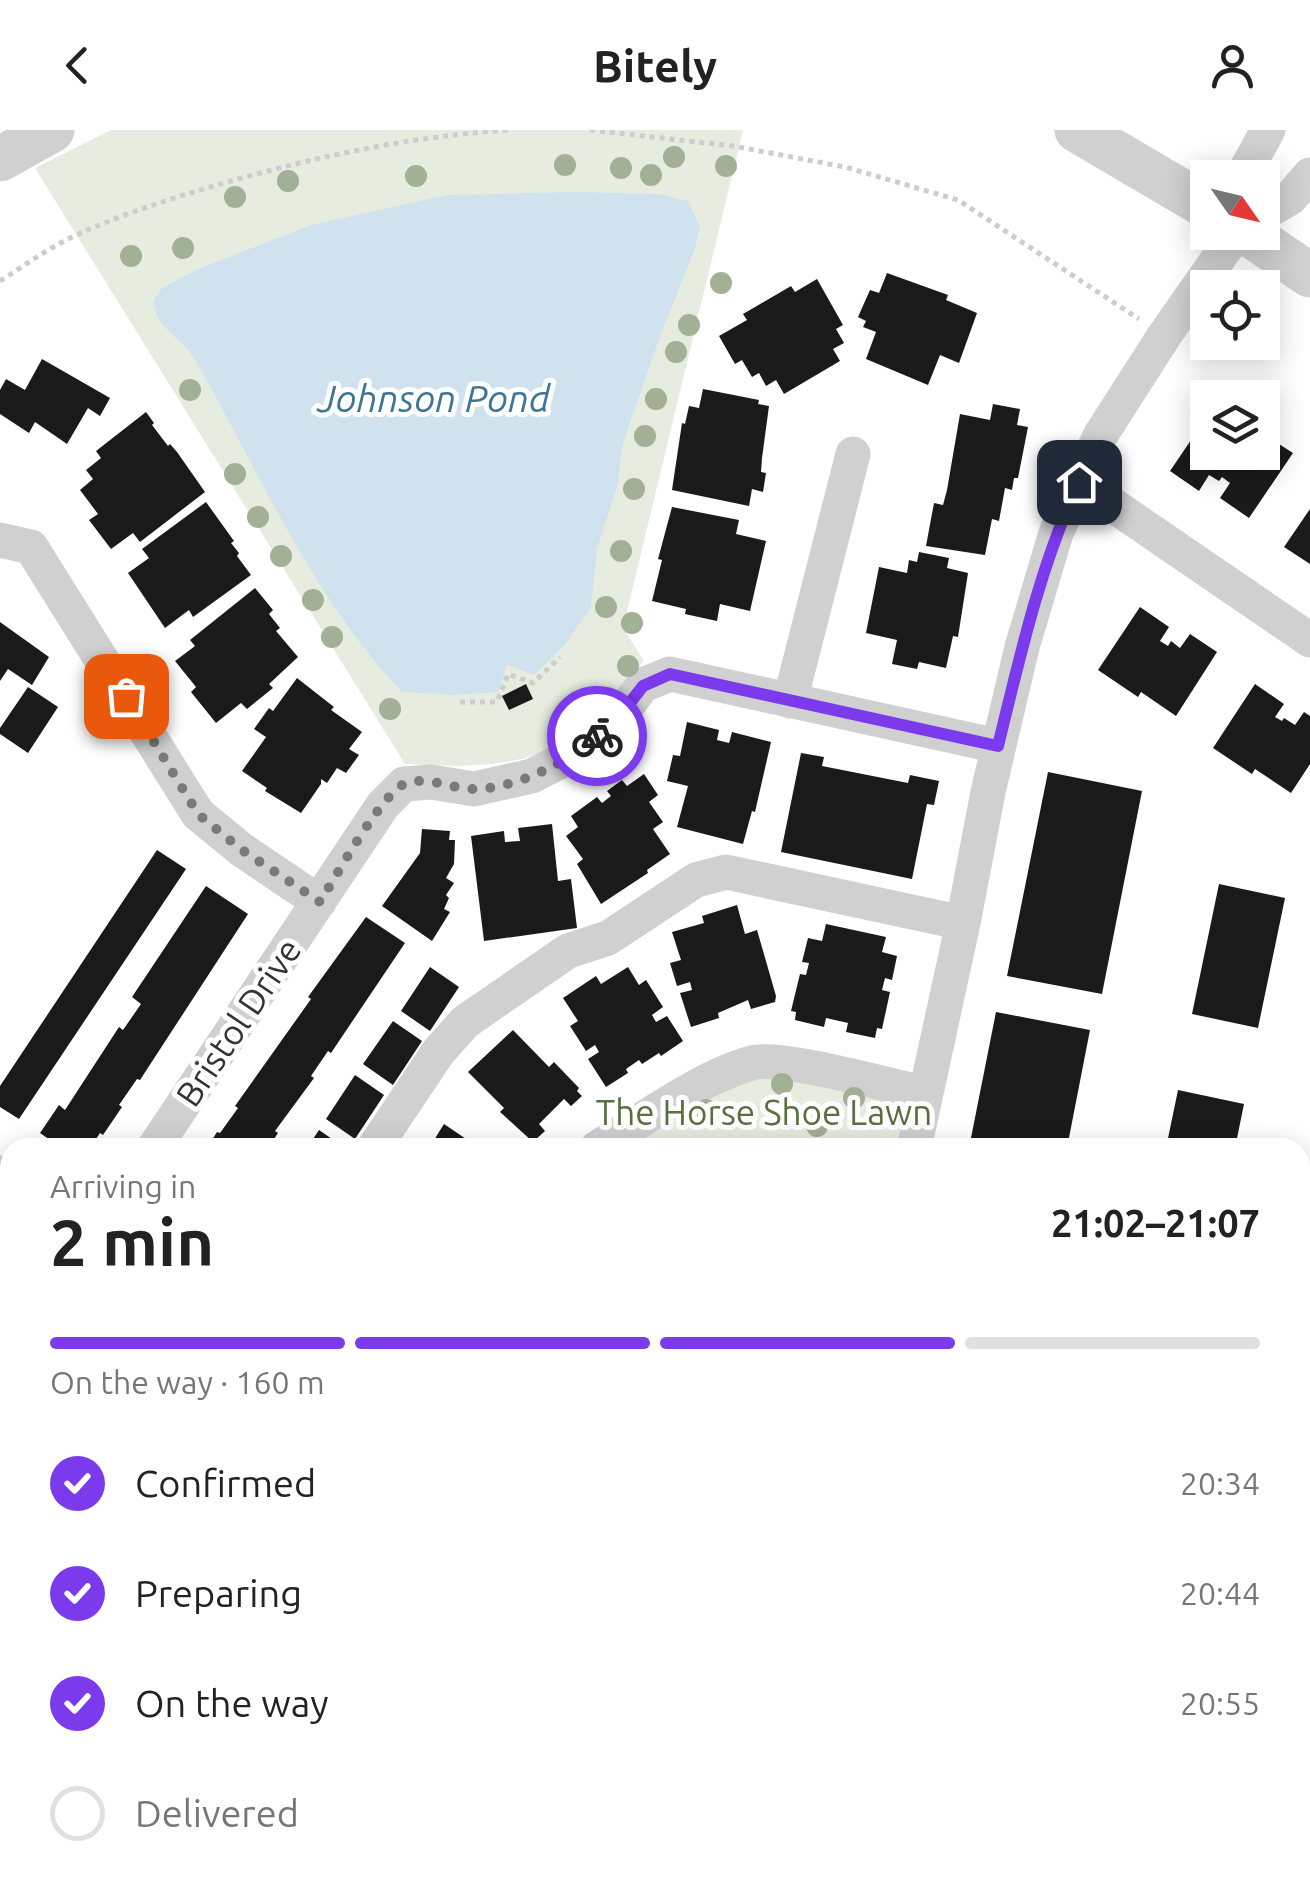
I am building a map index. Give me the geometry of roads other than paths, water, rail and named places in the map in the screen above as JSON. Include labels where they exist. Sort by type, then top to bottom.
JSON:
[{"type":"street","points":[[0,158],[51,130]]},
{"type":"street","points":[[1077,130],[1190,197]]},
{"type":"street","points":[[1251,160],[1268,130]]},
{"type":"street","points":[[1280,204],[1310,176]]},
{"type":"street","points":[[916,1138],[998,746],[1056,533],[1100,436],[1224,250]]},
{"type":"street","points":[[1273,250],[1310,275]]},
{"type":"street","points":[[790,701],[853,454]]},
{"type":"street","points":[[1079,482],[1310,640]]},
{"type":"street","points":[[0,540],[31,546],[198,814],[242,850],[320,902]]},
{"type":"street","name":"Bristol Drive","points":[[161,1138],[382,805],[404,784],[431,782],[474,789],[532,776],[582,750],[618,718],[643,686],[670,674],[998,746]]},
{"type":"street","points":[[381,1138],[439,1050],[466,1022],[568,951],[608,938],[696,880],[726,872],[964,923]]},
{"type":"street","points":[[614,1138],[714,1079],[754,1062],[789,1064],[925,1094]]},
{"type":"water","name":"Johnson Pond","points":[[659,194],[688,201],[700,226],[623,443],[617,487],[597,549],[591,608],[563,647],[534,675],[507,664],[498,692],[402,692],[370,655],[314,575],[196,361],[159,320],[153,301],[162,288],[196,270],[311,225],[447,195]]},
{"type":"park label","name":"The Horse Shoe Lawn","points":[[764,1112]]}]
